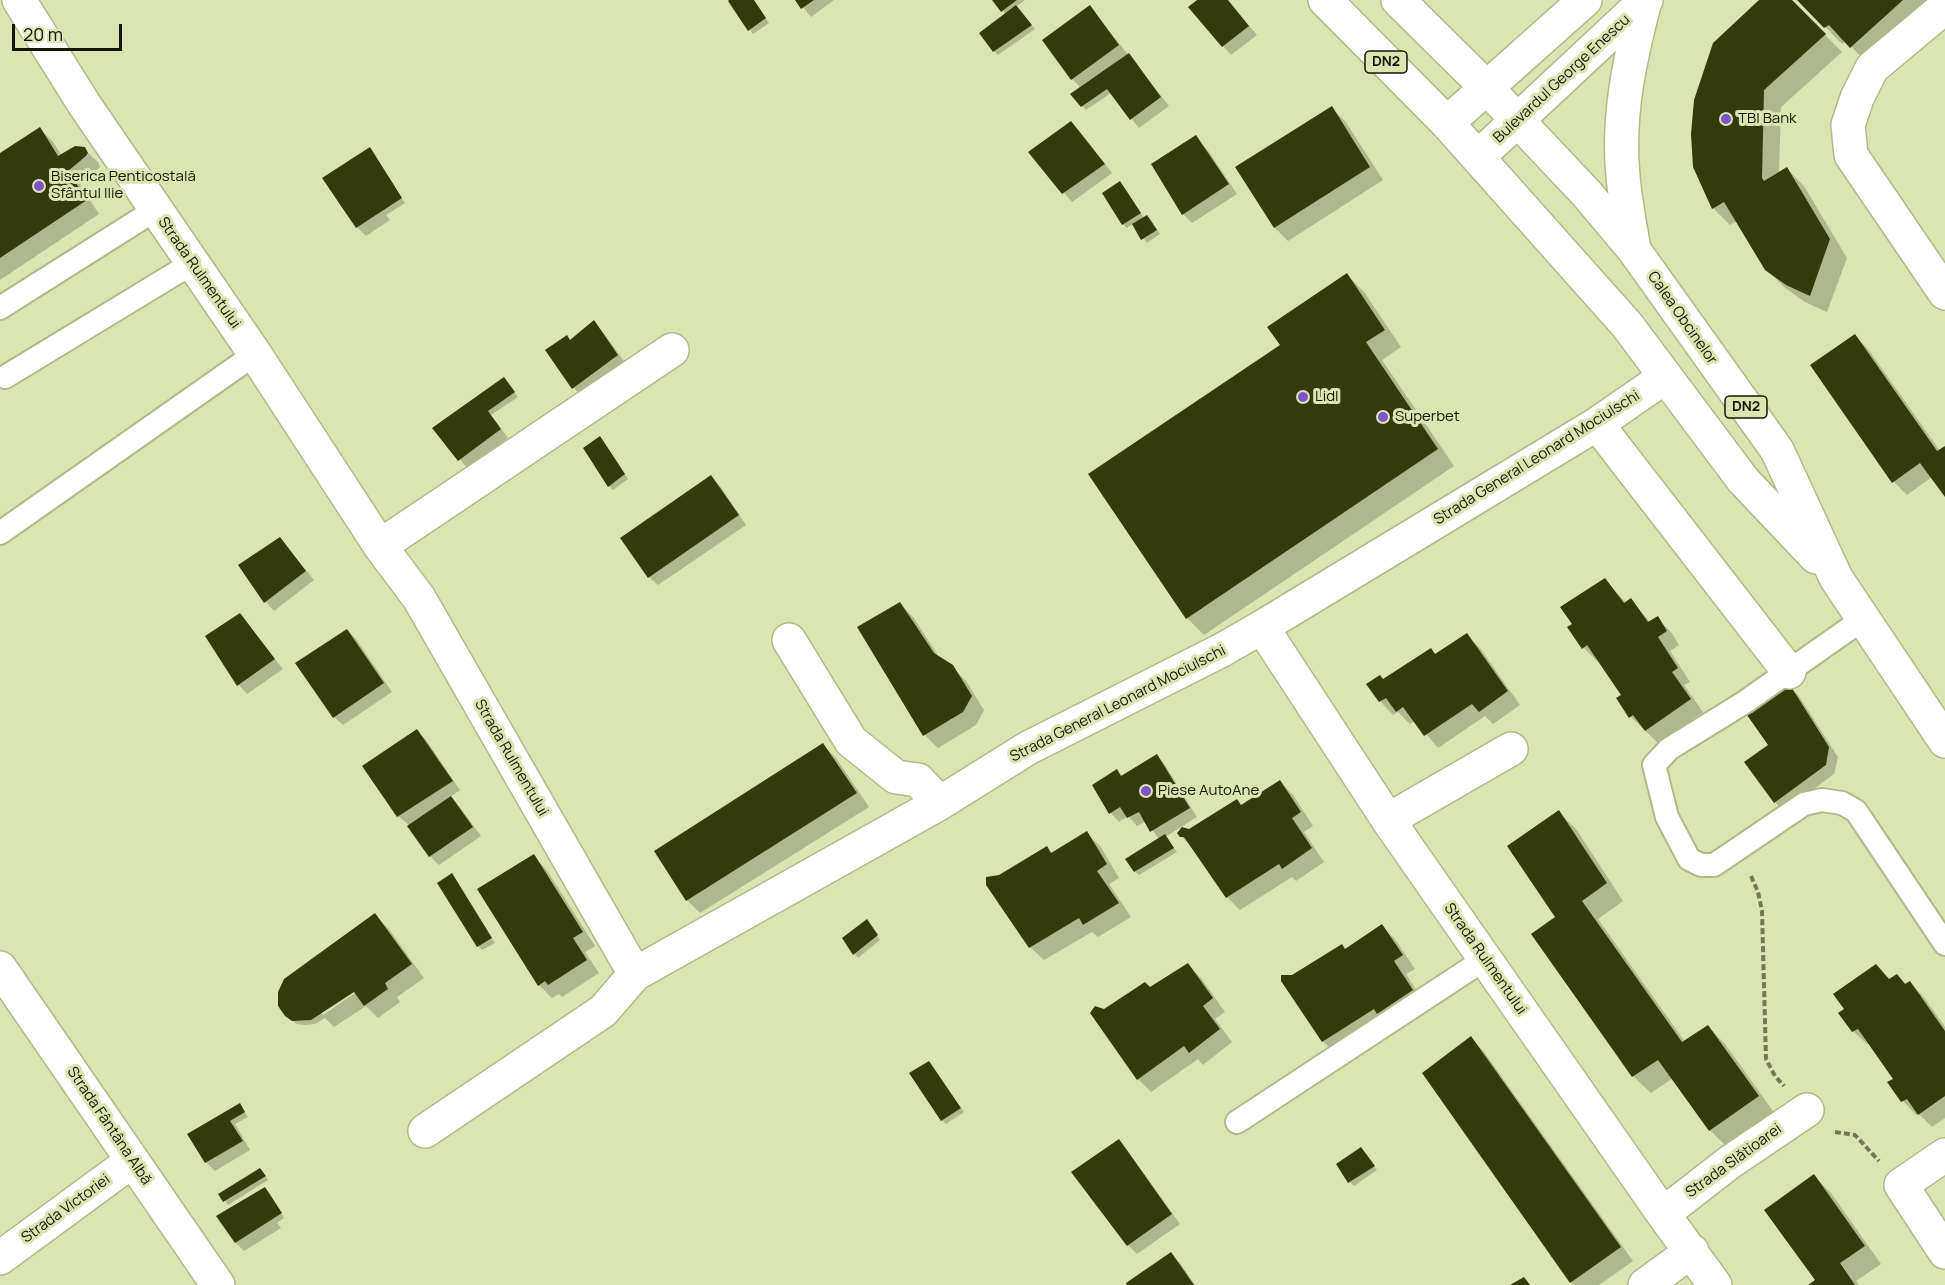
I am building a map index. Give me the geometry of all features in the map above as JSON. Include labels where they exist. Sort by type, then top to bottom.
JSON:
[{"type":"street","name":"Strada Rulmentului","points":[[19,0],[84,104],[191,264],[255,354],[380,546],[419,598],[635,974]]},
{"type":"street","name":"DN2","points":[[1325,0],[1447,123]]},
{"type":"street","name":"DN2","points":[[1398,0],[1486,87]]},
{"type":"street","points":[[1447,123],[1585,0]]},
{"type":"street","points":[[1634,250],[1623,175],[1622,123],[1631,54],[1645,0]]},
{"type":"street","name":"Bulevardul George Enescu","points":[[1478,157],[1645,0]]},
{"type":"street","points":[[1945,7],[1872,68],[1857,98],[1848,125],[1851,155],[1945,292]]},
{"type":"street","name":"Calea Obcinelor","points":[[1486,87],[1587,194],[1634,250],[1777,450],[1836,578],[1945,741]]},
{"type":"street","name":"Calea Obcinelor","points":[[1447,123],[1626,325],[1743,480],[1836,578]]},
{"type":"street","points":[[380,546],[672,350]]},
{"type":"street","name":"Strada General Leonard Mociulschi","points":[[425,1131],[603,1011],[635,974],[940,803],[1028,748],[1222,650],[1262,627],[1597,424],[1665,377]]},
{"type":"street","points":[[1597,424],[1789,672]]},
{"type":"street","name":"Strada Rulmentului","points":[[1262,627],[1388,820],[1662,1214],[1692,1251],[1715,1285]]},
{"type":"street","points":[[789,640],[851,741],[896,777],[918,780],[940,803]]},
{"type":"street","points":[[1388,820],[1511,749]]},
{"type":"street","name":"Strada Fântâna Albă","points":[[0,968],[218,1285]]},
{"type":"street","name":"Strada Slătioarei","points":[[1662,1214],[1730,1162],[1807,1110]]},
{"type":"street","points":[[1945,1155],[1901,1185],[1945,1252]]},
{"type":"street","name":"Strada Victoriei","points":[[0,1258],[132,1161]]},
{"type":"street","points":[[1645,1285],[1692,1251]]},
{"type":"lane","points":[[0,308],[155,210]]},
{"type":"lane","points":[[2,376],[191,264]]},
{"type":"lane","points":[[0,533],[255,354]]},
{"type":"lane","points":[[1863,619],[1745,702],[1669,749],[1653,765],[1667,817],[1689,859],[1701,865],[1714,865],[1804,804],[1822,800],[1842,803],[1856,811],[1945,944]]},
{"type":"lane","points":[[1237,1122],[1485,959]]},
{"type":"path","points":[[1731,852],[1754,880],[1762,911],[1766,1059],[1775,1076],[1825,1129],[1855,1134],[1901,1185]]},
{"type":"building","points":[[729,0],[754,0],[766,18],[748,31]]},
{"type":"building","points":[[795,0],[814,0],[801,9]]},
{"type":"building","points":[[992,0],[1017,0],[1001,12]]},
{"type":"building","points":[[1197,0],[1228,0],[1249,26],[1222,47],[1188,7]]},
{"type":"building","points":[[1759,0],[1792,0],[1826,34],[1764,90],[1762,178],[1764,181],[1787,167],[1830,239],[1810,296],[1786,285],[1765,270],[1724,202],[1712,209],[1693,167],[1691,134],[1694,100],[1713,43]]},
{"type":"building","points":[[1797,0],[1903,0],[1850,48],[1829,25],[1824,28]]},
{"type":"building","points":[[1016,5],[1032,25],[993,52],[979,33]]},
{"type":"building","points":[[1090,5],[1119,45],[1071,80],[1042,40]]},
{"type":"building","points":[[1129,53],[1161,97],[1130,120],[1107,89],[1081,107],[1070,94]]},
{"type":"building","points":[[1332,106],[1370,167],[1274,228],[1235,167]]},
{"type":"building","points":[[1071,121],[1105,164],[1062,194],[1028,152]]},
{"type":"building","name":"Biserica Penticostală Sfântul Ilie","points":[[40,127],[58,156],[75,146],[85,147],[88,153],[86,156],[68,171],[87,200],[0,258],[0,153]]},
{"type":"building","points":[[1196,135],[1229,184],[1182,215],[1151,164]]},
{"type":"building","points":[[370,147],[402,198],[356,228],[322,178]]},
{"type":"building","points":[[1120,181],[1141,213],[1122,225],[1102,193]]},
{"type":"building","points":[[1147,215],[1157,230],[1141,240],[1132,224]]},
{"type":"building","name":"Lidl","points":[[1347,273],[1385,330],[1366,342],[1438,449],[1186,619],[1088,474],[1280,345],[1267,327]]},
{"type":"building","points":[[594,320],[618,355],[572,389],[545,350],[567,335],[570,340]]},
{"type":"building","points":[[1855,334],[1937,451],[1945,446],[1945,497],[1920,463],[1892,483],[1810,365]]},
{"type":"building","points":[[504,377],[515,392],[488,411],[501,429],[458,461],[432,428]]},
{"type":"building","points":[[600,436],[625,474],[608,487],[583,448]]},
{"type":"building","points":[[711,475],[739,515],[648,578],[620,538]]},
{"type":"building","points":[[280,537],[306,571],[264,603],[238,565]]},
{"type":"building","points":[[1605,578],[1624,603],[1631,598],[1648,622],[1658,616],[1667,631],[1658,637],[1678,668],[1672,672],[1691,699],[1645,731],[1633,715],[1629,718],[1616,698],[1621,695],[1587,645],[1582,649],[1567,627],[1572,624],[1560,607]]},
{"type":"building","points":[[900,602],[934,653],[953,665],[972,696],[963,712],[923,736],[857,627]]},
{"type":"building","points":[[240,613],[275,659],[237,686],[205,636]]},
{"type":"building","points":[[347,629],[384,683],[333,718],[295,663]]},
{"type":"building","points":[[1467,633],[1508,691],[1479,712],[1472,704],[1424,736],[1403,707],[1396,712],[1386,698],[1379,702],[1366,684],[1380,675],[1383,679],[1431,648],[1435,654]]},
{"type":"building","points":[[1790,685],[1829,747],[1826,765],[1774,803],[1744,762],[1768,745],[1747,715]]},
{"type":"building","points":[[417,729],[453,781],[397,817],[362,766]]},
{"type":"building","points":[[823,743],[857,793],[686,901],[654,851]]},
{"type":"building","points":[[1157,754],[1190,808],[1150,832],[1139,812],[1127,818],[1120,807],[1109,814],[1092,785],[1117,769],[1121,776]]},
{"type":"building","points":[[1280,780],[1301,812],[1292,818],[1312,848],[1282,869],[1279,864],[1226,898],[1184,837],[1180,837],[1177,833],[1182,827],[1189,829],[1237,799],[1241,805]]},
{"type":"building","points":[[451,796],[473,827],[429,857],[407,826]]},
{"type":"building","points":[[1559,810],[1607,883],[1582,901],[1682,1042],[1708,1025],[1759,1096],[1709,1131],[1658,1060],[1632,1077],[1531,934],[1555,917],[1507,846]]},
{"type":"building","points":[[1087,831],[1107,864],[1097,871],[1119,903],[1083,925],[1079,918],[1029,948],[986,885],[986,877],[999,875],[1047,846],[1051,853]]},
{"type":"building","points":[[1165,834],[1174,848],[1134,872],[1125,859]]},
{"type":"building","points":[[534,854],[583,932],[573,938],[587,960],[548,985],[545,981],[538,986],[477,889]]},
{"type":"building","points":[[452,873],[492,938],[477,947],[437,883]]},
{"type":"building","points":[[375,913],[412,964],[385,983],[388,989],[364,1006],[354,992],[311,1020],[292,1021],[285,1016],[278,1006],[278,992],[284,979]]},
{"type":"building","points":[[867,919],[878,935],[853,955],[842,938]]},
{"type":"building","points":[[1382,924],[1403,955],[1394,961],[1413,990],[1377,1014],[1374,1009],[1322,1042],[1281,981],[1281,975],[1292,975],[1342,944],[1345,949]]},
{"type":"building","points":[[1188,963],[1213,998],[1203,1006],[1220,1029],[1189,1053],[1184,1046],[1137,1080],[1090,1013],[1095,1006],[1104,1009],[1145,982],[1150,987]]},
{"type":"building","points":[[1876,964],[1889,979],[1897,974],[1905,984],[1910,981],[1945,1031],[1945,1096],[1918,1115],[1907,1099],[1901,1102],[1887,1082],[1893,1079],[1858,1029],[1852,1032],[1838,1013],[1844,1009],[1833,994]]},
{"type":"building","points":[[1471,1036],[1621,1247],[1570,1283],[1422,1073]]},
{"type":"building","points":[[929,1061],[961,1108],[941,1121],[909,1073]]},
{"type":"building","points":[[240,1103],[245,1112],[230,1121],[243,1141],[205,1163],[187,1134]]},
{"type":"building","points":[[1119,1139],[1172,1214],[1127,1246],[1071,1172]]},
{"type":"building","points":[[1361,1147],[1375,1166],[1348,1183],[1336,1164]]},
{"type":"building","points":[[260,1168],[266,1176],[223,1202],[218,1194]]},
{"type":"building","points":[[1814,1174],[1865,1246],[1840,1263],[1855,1285],[1808,1285],[1815,1280],[1764,1210]]},
{"type":"building","points":[[265,1187],[282,1213],[235,1243],[216,1216]]},
{"type":"building","points":[[1171,1252],[1194,1285],[1127,1285],[1126,1283]]},
{"type":"building","points":[[1524,1277],[1530,1285],[1510,1285]]},
{"type":"place","name":"TBI Bank","points":[[1726,119]]},
{"type":"place","name":"Biserica Penticostală Sfântul Ilie","points":[[39,186]]},
{"type":"place","name":"Lidl","points":[[1303,397]]},
{"type":"place","name":"Superbet","points":[[1383,417]]},
{"type":"place","name":"Piese AutoAne","points":[[1146,791]]}]
